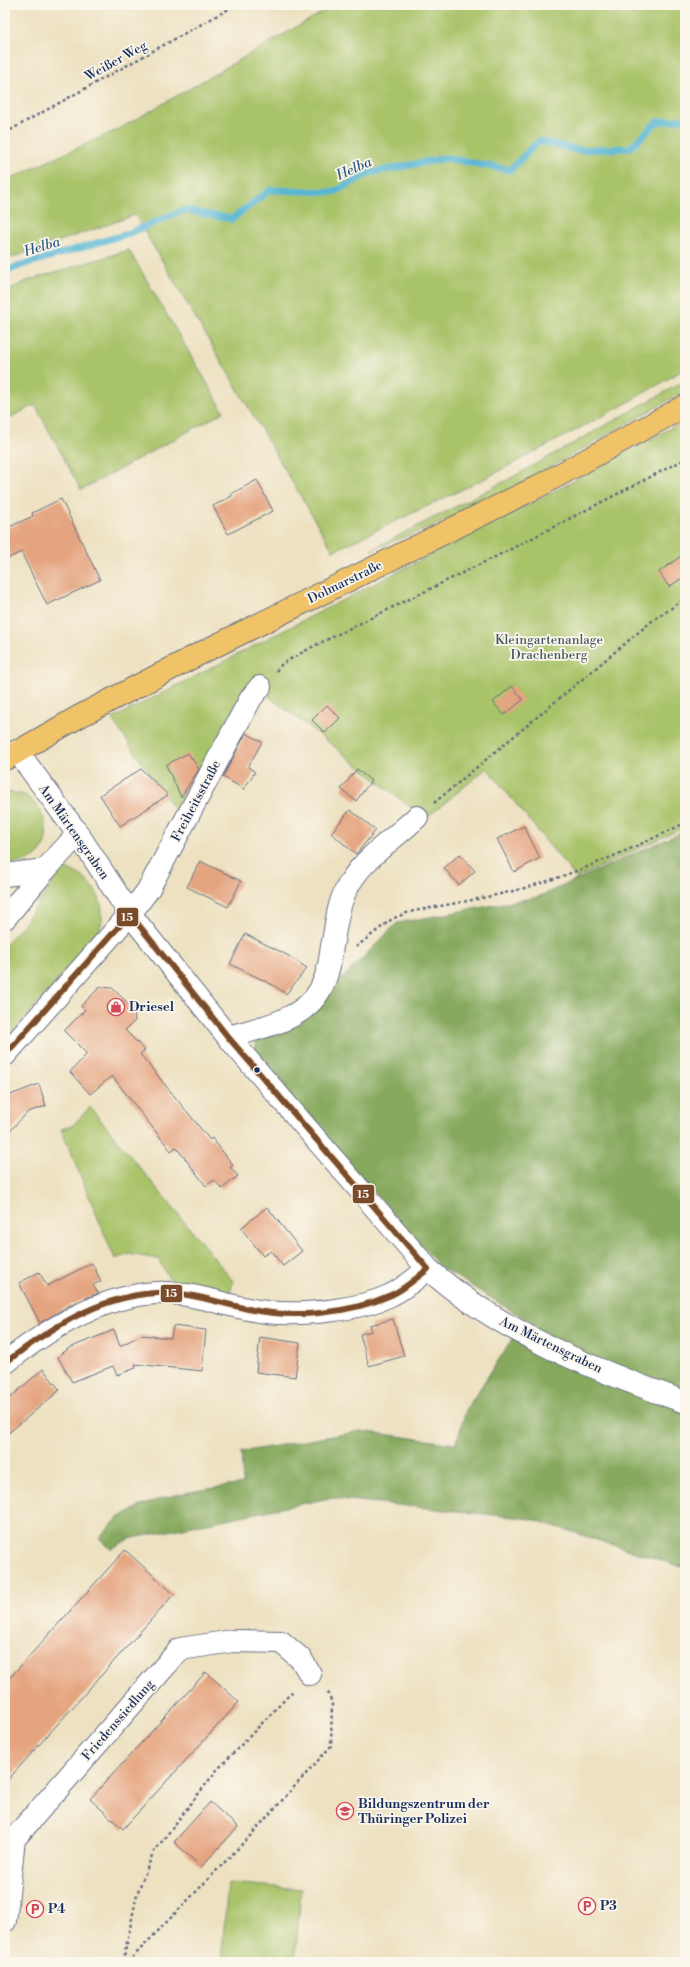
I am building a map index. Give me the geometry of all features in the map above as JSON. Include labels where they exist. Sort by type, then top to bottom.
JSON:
[{"type":"main road","name":"Dolmarstraße","points":[[11,755],[80,716],[212,647],[537,487],[685,406]]},
{"type":"street","name":"Freiheitsstraße","points":[[5,1055],[130,914],[148,890],[252,698],[260,687]]},
{"type":"street","name":"Am Märtensgraben","points":[[11,755],[78,834],[130,914]]},
{"type":"street","points":[[228,1037],[289,1018],[306,1006],[320,991],[328,971],[338,915],[345,890],[359,868],[417,817]]},
{"type":"street","points":[[5,918],[45,870],[78,834]]},
{"type":"street","points":[[5,875],[45,870]]},
{"type":"street","points":[[5,1363],[61,1325],[109,1303],[135,1296],[178,1293],[266,1312],[298,1313],[329,1310],[372,1302],[391,1295],[407,1286],[428,1269],[228,1037],[130,914]]},
{"type":"street","name":"Am Märtensgraben","points":[[428,1269],[447,1286],[491,1317],[568,1355],[627,1381],[685,1402]]},
{"type":"street","name":"Friedenssiedlung","points":[[5,1920],[14,1839],[180,1649],[233,1642],[281,1642],[301,1658],[310,1674]]},
{"type":"path","name":"Weißer Weg","points":[[5,133],[236,5]]},
{"type":"path","points":[[260,687],[282,664],[312,647],[509,550],[685,459]]},
{"type":"path","points":[[417,817],[652,621],[685,599]]},
{"type":"path","points":[[328,971],[368,936],[392,919],[409,912],[520,889],[565,876],[606,860],[685,823]]},
{"type":"path","points":[[122,1962],[138,1894],[152,1853],[216,1772],[310,1674],[325,1687],[332,1703],[331,1746],[250,1836],[128,1962]]},
{"type":"green space","points":[[335,5],[685,5],[685,369],[625,404],[484,479],[333,551],[135,215],[5,260],[5,181],[119,129]]},
{"type":"green space","points":[[129,250],[224,412],[81,490],[35,405],[5,420],[5,292],[29,280]]},
{"type":"green space","points":[[685,381],[685,391],[519,485],[434,526],[371,550],[509,479]]},
{"type":"green space","name":"Kleingartenanlage Drachenberg","points":[[685,420],[685,827],[576,878],[487,768],[425,819],[255,686],[180,818],[112,719],[566,485]]},
{"type":"green space","points":[[5,792],[27,796],[35,804],[44,818],[46,835],[45,843],[41,851],[35,857],[21,862],[5,864]]},
{"type":"green space","points":[[685,831],[685,1568],[532,1519],[330,1498],[129,1539],[111,1549],[99,1538],[116,1520],[147,1503],[179,1494],[243,1484],[241,1452],[361,1431],[456,1444],[466,1410],[525,1319],[439,1266],[255,1057],[255,1040],[302,1019],[397,923],[538,897]]},
{"type":"green space","points":[[63,868],[70,870],[84,878],[99,898],[102,921],[99,933],[5,1041],[5,945],[22,926]]},
{"type":"green space","points":[[90,1107],[233,1281],[230,1293],[170,1280],[158,1259],[129,1254],[115,1259],[61,1129],[72,1126]]},
{"type":"green space","points":[[228,1883],[301,1889],[295,1962],[221,1962]]},
{"type":"building","points":[[257,480],[273,511],[228,534],[213,506]]},
{"type":"building","points":[[61,499],[100,580],[47,605],[21,552],[5,560],[5,529],[33,516],[32,513]]},
{"type":"building","points":[[685,553],[685,576],[669,587],[659,572]]},
{"type":"building","points":[[512,686],[523,700],[504,715],[493,702]]},
{"type":"building","points":[[327,705],[340,718],[325,733],[312,720]]},
{"type":"building","points":[[246,733],[262,742],[248,767],[255,772],[244,789],[223,777]]},
{"type":"building","points":[[188,753],[199,769],[181,797],[166,765]]},
{"type":"building","points":[[141,769],[168,795],[120,826],[100,795]]},
{"type":"building","points":[[357,769],[371,781],[356,801],[341,789]]},
{"type":"building","points":[[350,810],[376,830],[356,854],[331,833]]},
{"type":"building","points":[[524,826],[540,858],[514,872],[497,839]]},
{"type":"building","points":[[460,854],[475,871],[459,885],[444,868]]},
{"type":"building","points":[[200,861],[241,881],[228,907],[187,887]]},
{"type":"building","points":[[245,934],[287,955],[307,968],[286,994],[273,985],[230,964]]},
{"type":"building","points":[[100,987],[112,988],[134,1009],[135,1021],[125,1030],[145,1050],[140,1054],[210,1140],[212,1138],[233,1165],[230,1167],[238,1176],[222,1189],[214,1180],[206,1186],[176,1147],[171,1151],[112,1076],[90,1094],[70,1072],[87,1054],[64,1031],[85,1010],[81,1006]]},
{"type":"building","points":[[39,1084],[46,1106],[28,1112],[5,1136],[5,1097]]},
{"type":"building","points":[[267,1207],[302,1251],[283,1266],[271,1251],[263,1256],[241,1228]]},
{"type":"building","points":[[92,1263],[101,1281],[93,1285],[98,1293],[70,1305],[40,1323],[19,1283],[39,1272],[47,1286]]},
{"type":"building","points":[[393,1319],[404,1356],[369,1366],[360,1334],[372,1331],[370,1325]]},
{"type":"building","points":[[173,1326],[206,1330],[202,1371],[135,1364],[136,1368],[117,1375],[113,1366],[72,1382],[58,1357],[69,1348],[114,1330],[120,1346],[141,1335],[171,1338]]},
{"type":"building","points":[[260,1337],[300,1343],[295,1377],[256,1372]]},
{"type":"building","points":[[43,1369],[60,1390],[5,1436],[5,1402]]},
{"type":"building","points":[[125,1550],[174,1594],[5,1783],[5,1683]]},
{"type":"building","points":[[206,1672],[239,1702],[123,1829],[90,1799]]},
{"type":"building","points":[[210,1802],[238,1827],[201,1867],[174,1842]]},
{"type":"waterway","name":"Helba","points":[[5,272],[19,266],[127,234],[184,210],[232,219],[270,190],[334,192],[370,173],[446,158],[510,170],[539,141],[577,150],[630,148],[657,122],[685,119]]},
{"type":"transit line","name":"15","points":[[5,1055],[130,914],[228,1037],[428,1269],[396,1293],[357,1307],[321,1313],[283,1314],[265,1312],[180,1294],[156,1293],[135,1295],[115,1300],[76,1316],[39,1338],[5,1363]]},
{"type":"place","name":"Driesel","points":[[116,1007]]},
{"type":"place","name":"Bildungszentrum der Thüringer Polizei","points":[[345,1811]]},
{"type":"place","name":"P3","points":[[587,1906]]},
{"type":"place","name":"P4","points":[[35,1909]]}]
